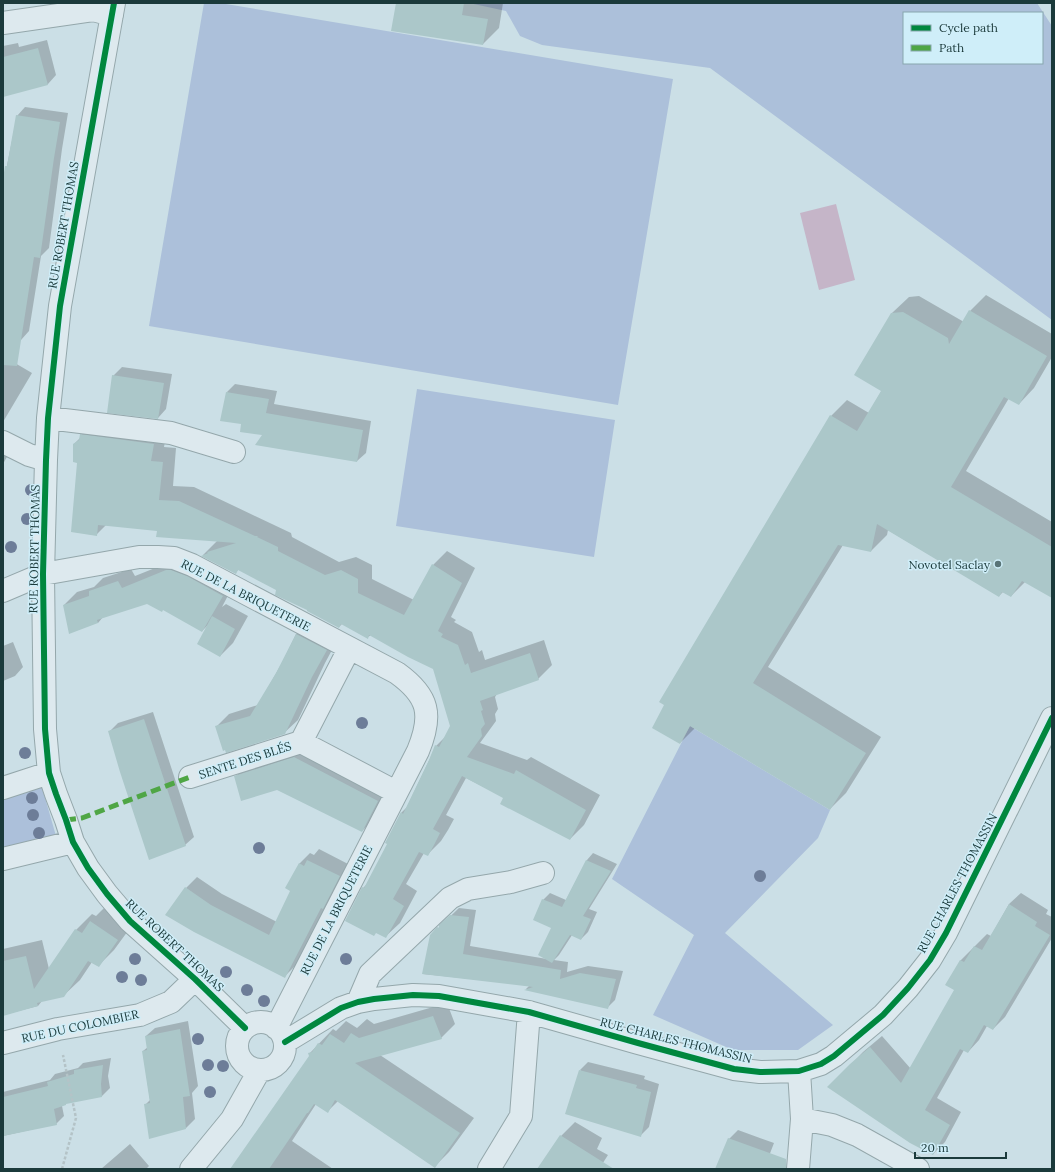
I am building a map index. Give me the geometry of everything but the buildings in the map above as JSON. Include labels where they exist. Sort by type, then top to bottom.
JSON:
[{"type":"street","points":[[3,23],[93,10],[113,9]]},
{"type":"street","name":"RUE ROBERT THOMAS","points":[[113,9],[60,306],[48,418],[43,574],[45,729],[49,773],[66,820],[72,842],[107,894],[130,921],[195,979],[245,1028]]},
{"type":"street","points":[[48,418],[171,433],[234,452]]},
{"type":"street","points":[[3,442],[29,455],[46,460]]},
{"type":"street","name":"RUE DE LA BRIQUETERIE","points":[[43,574],[138,557],[174,558],[192,565],[397,673],[411,683],[420,694],[425,705],[427,720],[425,734],[280,1035]]},
{"type":"street","points":[[3,591],[43,574]]},
{"type":"street","points":[[349,649],[301,742],[396,792]]},
{"type":"street","name":"RUE CHARLES THOMASSIN","points":[[280,1035],[358,1002],[385,997],[413,995],[447,998],[529,1012],[734,1069],[760,1072],[799,1071],[821,1064],[856,1039],[883,1015],[908,988],[930,960],[949,927],[1052,718]]},
{"type":"street","name":"SENTE DES BLÉS","points":[[190,777],[301,742]]},
{"type":"street","points":[[3,788],[49,773]]},
{"type":"street","points":[[3,859],[72,842]]},
{"type":"street","points":[[358,1002],[370,974],[450,898],[468,889],[511,882],[543,873]]},
{"type":"street","name":"RUE DU COLOMBIER","points":[[3,1043],[58,1029],[140,1015],[171,1002],[195,979]]},
{"type":"street","points":[[489,1169],[521,1116],[529,1012]]},
{"type":"street","points":[[261,1022],[269,1023],[280,1035],[285,1049],[283,1057],[279,1063],[266,1070],[259,1071],[251,1069],[244,1064],[237,1050],[239,1038],[245,1028],[252,1024],[261,1022]]},
{"type":"street","points":[[191,1169],[232,1119],[259,1071]]},
{"type":"street","points":[[798,1169],[802,1119],[799,1071]]},
{"type":"street","points":[[802,1119],[832,1125],[857,1135],[918,1169]]},
{"type":"path","points":[[58,1029],[76,1118],[62,1169]]},
{"type":"shaded area","points":[[204,3],[220,3],[673,79],[618,405],[149,326]]},
{"type":"shaded area","points":[[469,3],[1037,3],[1043,12],[903,12],[903,64],[1043,64],[1043,12],[1052,26],[1052,320],[710,68],[542,45],[520,36],[506,11]]},
{"type":"shaded area","points":[[836,204],[855,280],[819,290],[800,213]]},
{"type":"shaded area","points":[[417,389],[615,420],[594,557],[396,526]]},
{"type":"shaded area","points":[[690,726],[830,810],[818,838],[725,933],[833,1025],[798,1050],[733,1050],[653,1015],[694,935],[612,879]]},
{"type":"shaded area","points":[[42,787],[56,836],[3,851],[3,799]]},
{"type":"marked path","points":[[66,820],[82,818],[190,777]]},
{"type":"cycle path","points":[[114,3],[60,306],[48,418],[43,574],[45,729],[49,773],[73,842],[88,868],[107,894],[130,921],[195,979],[245,1028]]},
{"type":"cycle path","points":[[285,1042],[341,1008],[358,1002],[413,995],[439,996],[529,1012],[734,1069],[760,1072],[799,1071],[821,1064],[834,1056],[883,1015],[908,988],[930,960],[946,933],[1052,718]]},
{"type":"place","name":"Novotel Saclay","points":[[998,564]]}]
